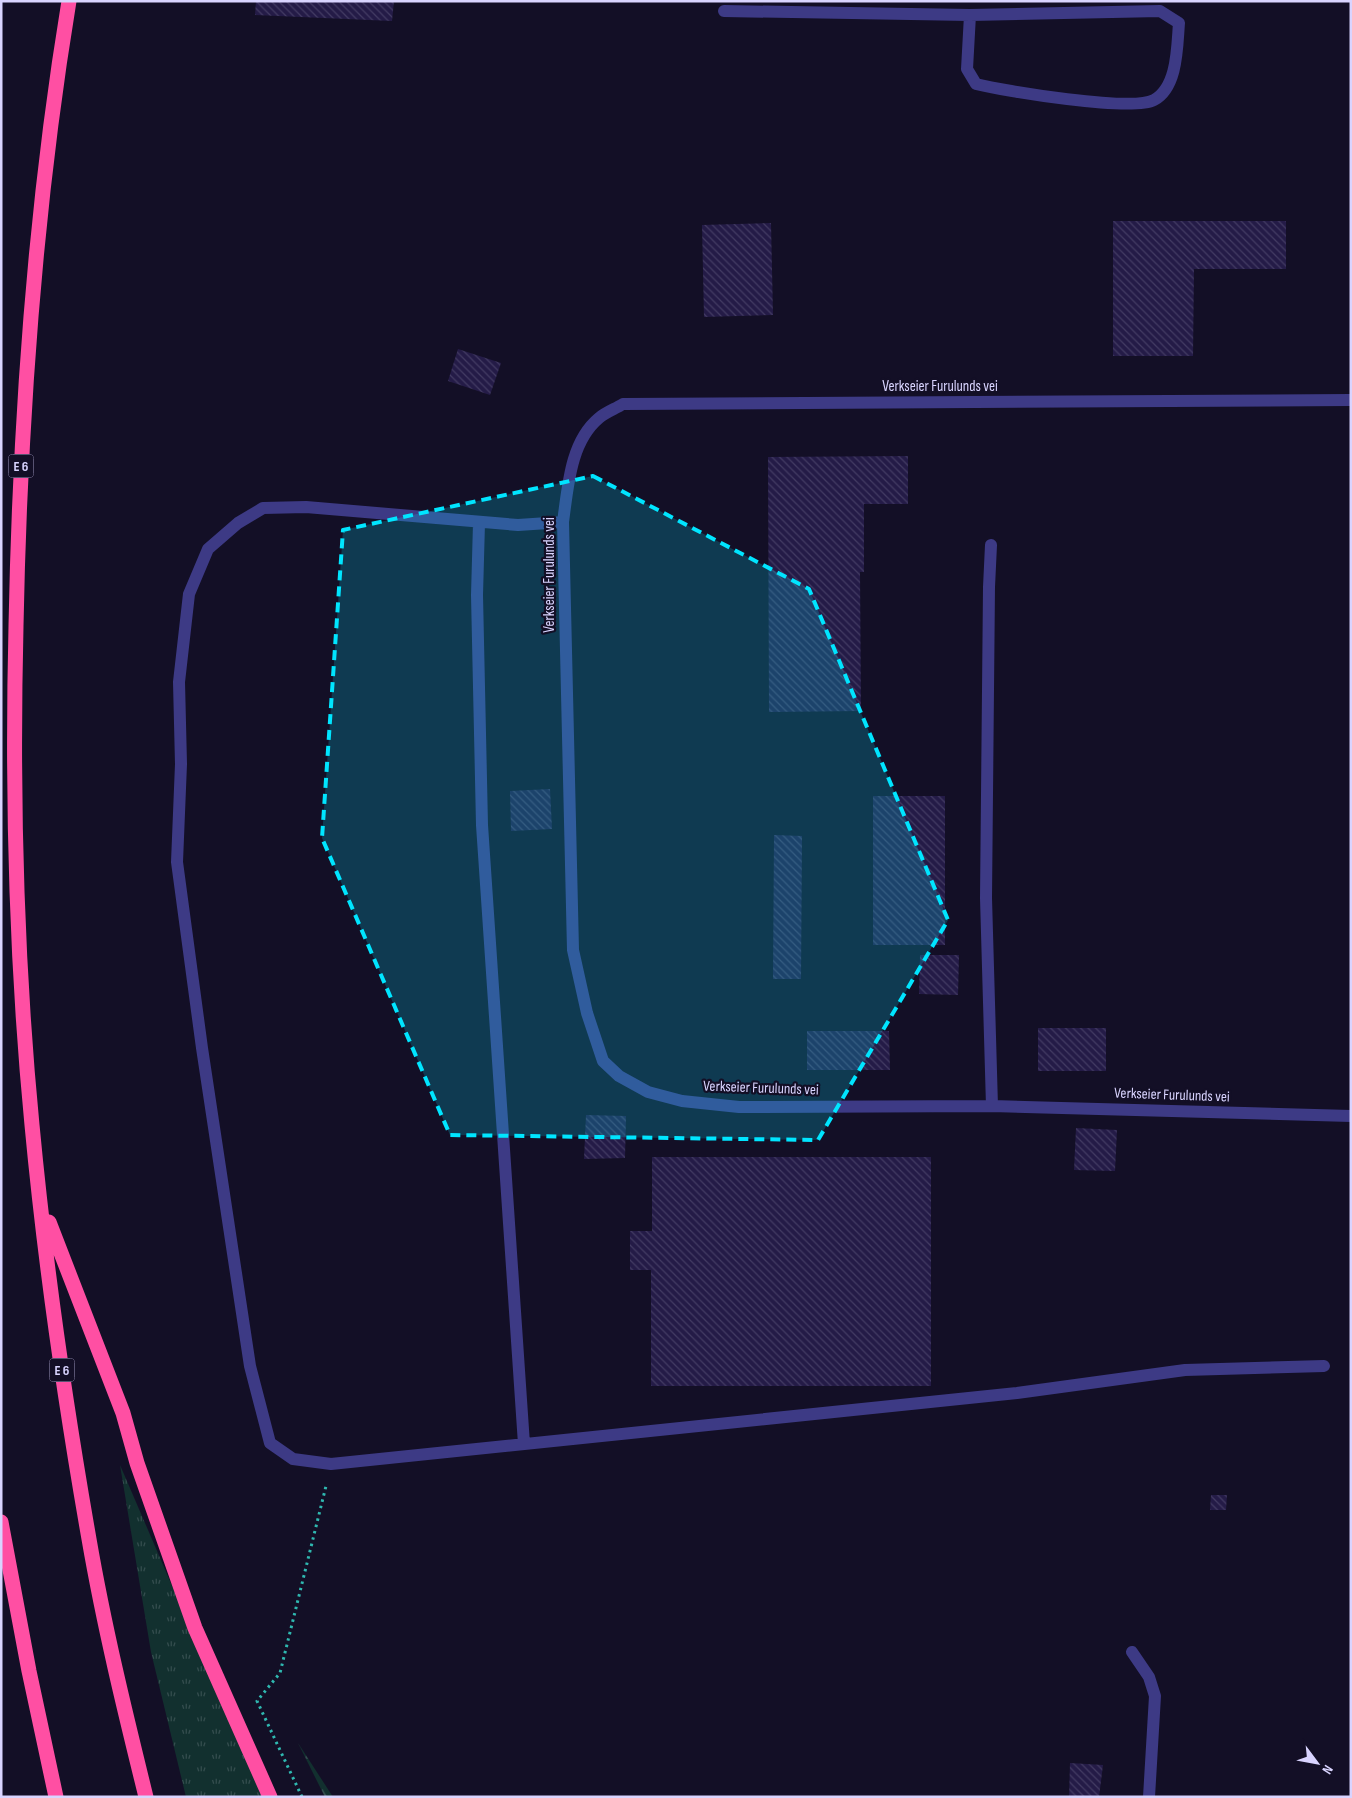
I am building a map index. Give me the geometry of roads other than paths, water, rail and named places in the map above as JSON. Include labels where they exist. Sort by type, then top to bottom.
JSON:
[{"type":"highway","name":"E 6","points":[[69,1],[42,200],[26,382],[17,541],[14,705],[17,864],[25,1043],[39,1196],[67,1404],[90,1544],[146,1797]]},
{"type":"highway","points":[[39,1196],[123,1413],[137,1463],[195,1628],[270,1797]]},
{"type":"highway","points":[[1,1522],[29,1671],[56,1797]]},
{"type":"street","points":[[948,1],[948,14]]},
{"type":"street","points":[[724,11],[970,15],[1160,12],[1180,22],[1177,50],[1169,85],[1154,100],[1122,104],[1000,90],[976,84],[967,69],[970,15]]},
{"type":"street","name":"Verkseier Furulunds vei","points":[[1351,400],[623,404],[598,418],[582,441],[570,472],[563,522],[573,950],[587,1013],[603,1061],[620,1076],[648,1092],[682,1101],[739,1107],[992,1106],[1351,1116]]},
{"type":"street","points":[[563,522],[518,525],[306,507],[263,508],[238,523],[208,549],[189,594],[179,682],[181,764],[177,862],[203,1057],[250,1366],[270,1443],[293,1459],[331,1464],[1007,1394],[1185,1370],[1324,1366]]},
{"type":"street","points":[[479,523],[477,595],[482,825],[524,1444]]},
{"type":"street","points":[[991,545],[986,898],[992,1106]]},
{"type":"street","points":[[1132,1652],[1148,1677],[1155,1696],[1149,1797]]}]
